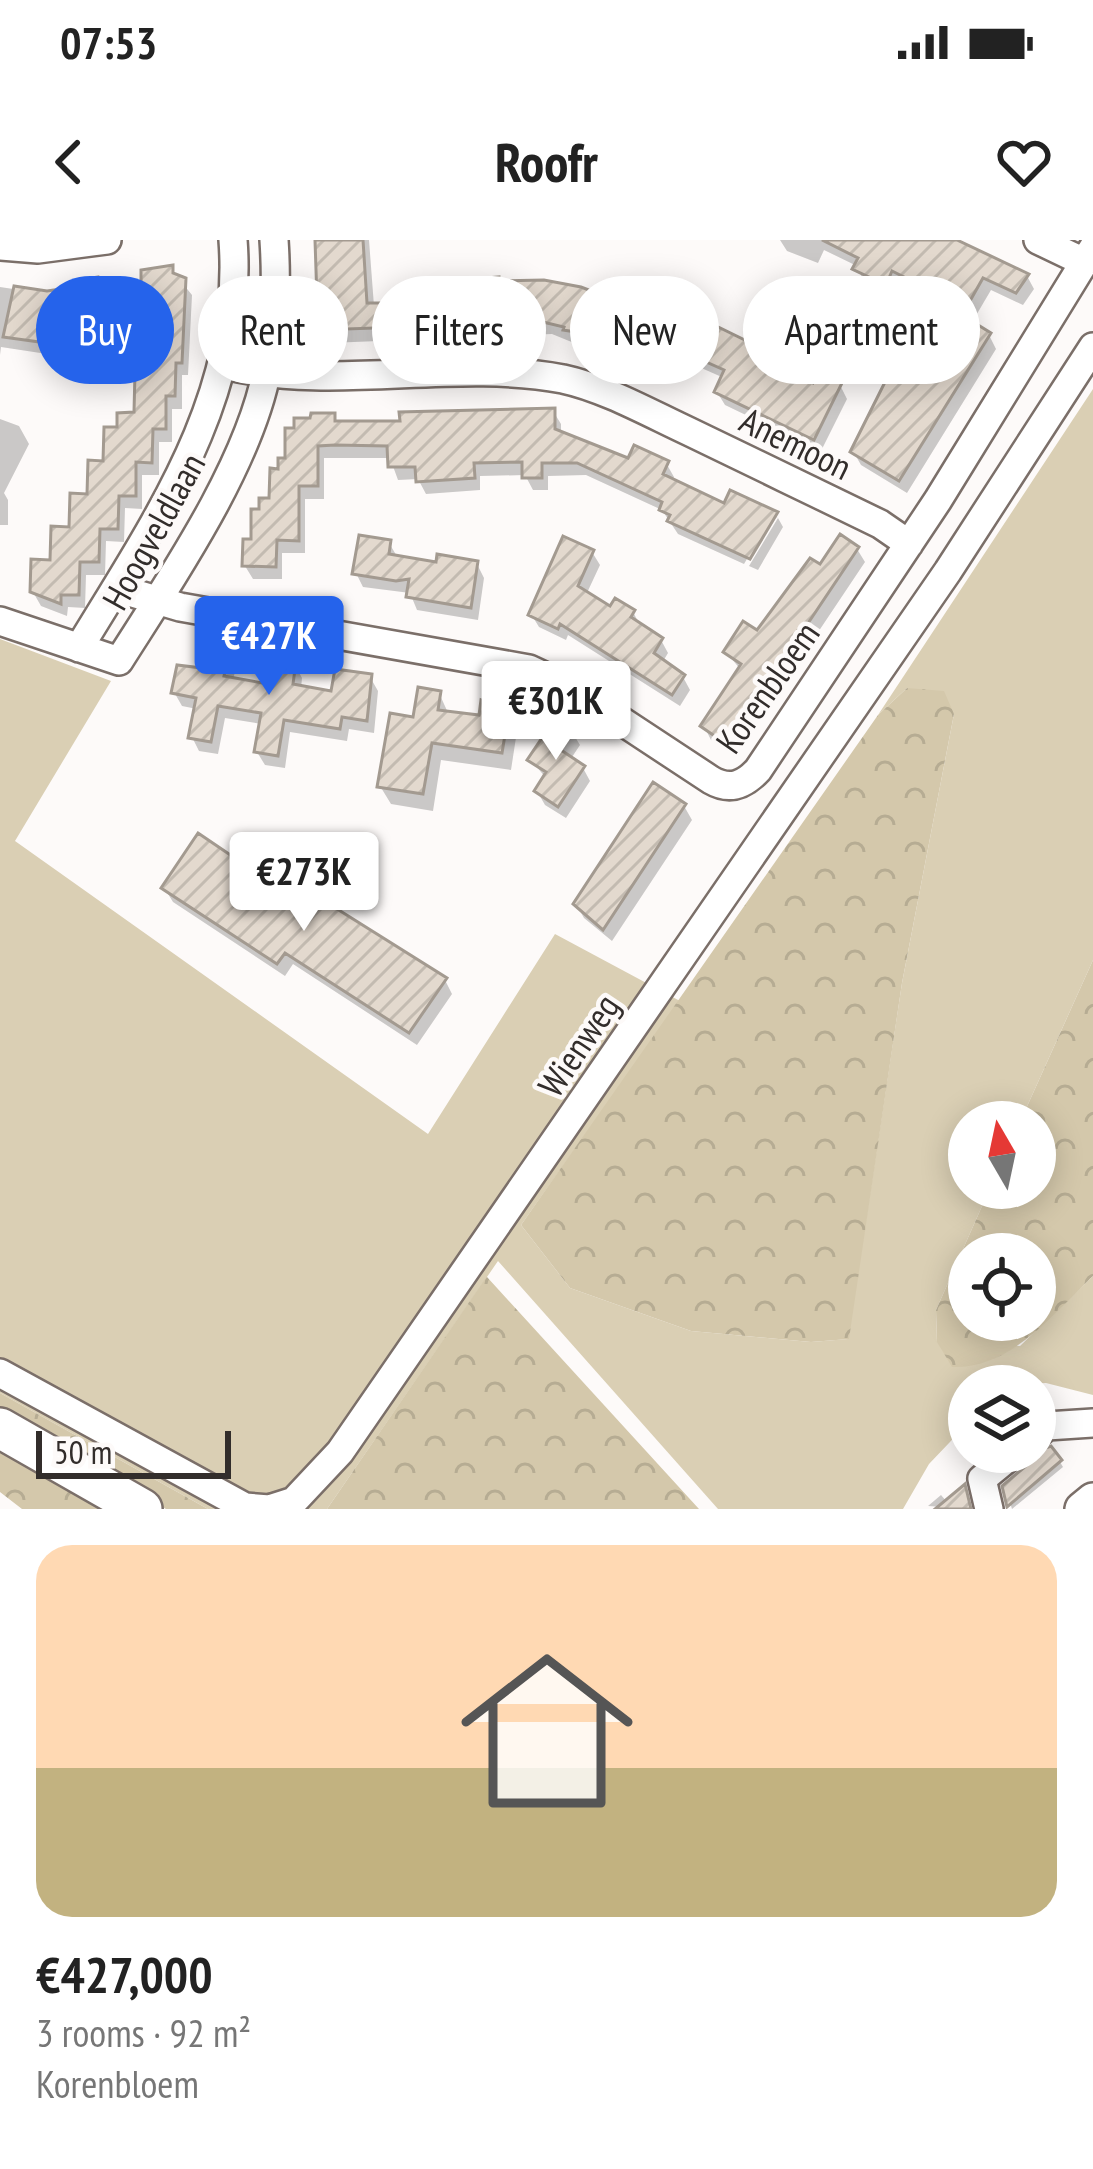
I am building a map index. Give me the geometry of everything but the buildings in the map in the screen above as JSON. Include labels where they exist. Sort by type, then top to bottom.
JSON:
[{"type":"highway","points":[[0,1428],[142,1509]]},
{"type":"main road","points":[[1082,1509],[1093,1500]]},
{"type":"street","points":[[0,246],[38,249],[107,240]]},
{"type":"street","name":"Hoogveldlaan","points":[[233,240],[233,276]]},
{"type":"street","name":"Hoogveldlaan","points":[[274,240],[275,276]]},
{"type":"street","points":[[1038,240],[1089,255]]},
{"type":"street","name":"Korenbloem","points":[[116,588],[180,607],[529,669],[576,691],[711,780],[734,787],[758,770],[909,544],[1089,255]]},
{"type":"street","name":"Wienweg","points":[[0,1373],[245,1507],[285,1506],[303,1494],[340,1451],[549,1151],[948,571],[1093,346]]},
{"type":"street","name":"Anemoon","points":[[348,378],[488,374],[568,380],[656,416],[880,524],[909,544]]},
{"type":"street","name":"Hoogveldlaan","points":[[217,384],[196,445],[79,648],[119,661],[221,489],[262,384]]},
{"type":"street","points":[[0,621],[79,648]]},
{"type":"street","points":[[1056,1425],[1093,1423]]},
{"type":"street","points":[[989,1473],[982,1479],[989,1509]]},
{"type":"shaded area","points":[[1093,389],[1093,960],[1029,1101],[948,1101],[948,1209],[981,1209],[970,1233],[948,1233],[948,1283],[936,1310],[937,1342],[1020,1346],[1025,1341],[1056,1341],[1056,1311],[1093,1276],[1093,1395],[1056,1386],[1056,1365],[948,1365],[948,1444],[929,1464],[903,1509],[718,1509],[498,1261],[327,1509],[208,1509],[0,1393],[0,639],[111,681],[15,841],[428,1134],[555,934],[680,1001],[521,1225],[570,1288],[691,1331],[811,1342],[848,1339],[902,983],[954,714],[907,688],[878,715]]},
{"type":"green space","points":[[907,688],[944,691],[954,714],[902,983],[849,1339],[811,1342],[691,1331],[570,1288],[521,1225],[878,715]]},
{"type":"green space","points":[[1093,960],[1093,1276],[1056,1312],[1056,1233],[970,1233],[981,1209],[1056,1209],[1056,1101],[1029,1101]]},
{"type":"green space","points":[[487,1277],[699,1509],[327,1509]]},
{"type":"green space","points":[[948,1283],[948,1341],[1023,1341],[993,1359],[951,1365],[937,1342],[936,1310]]},
{"type":"green space","points":[[0,1393],[208,1509],[166,1509],[0,1414]]},
{"type":"green space","points":[[0,1445],[108,1509],[22,1509],[0,1492]]}]
